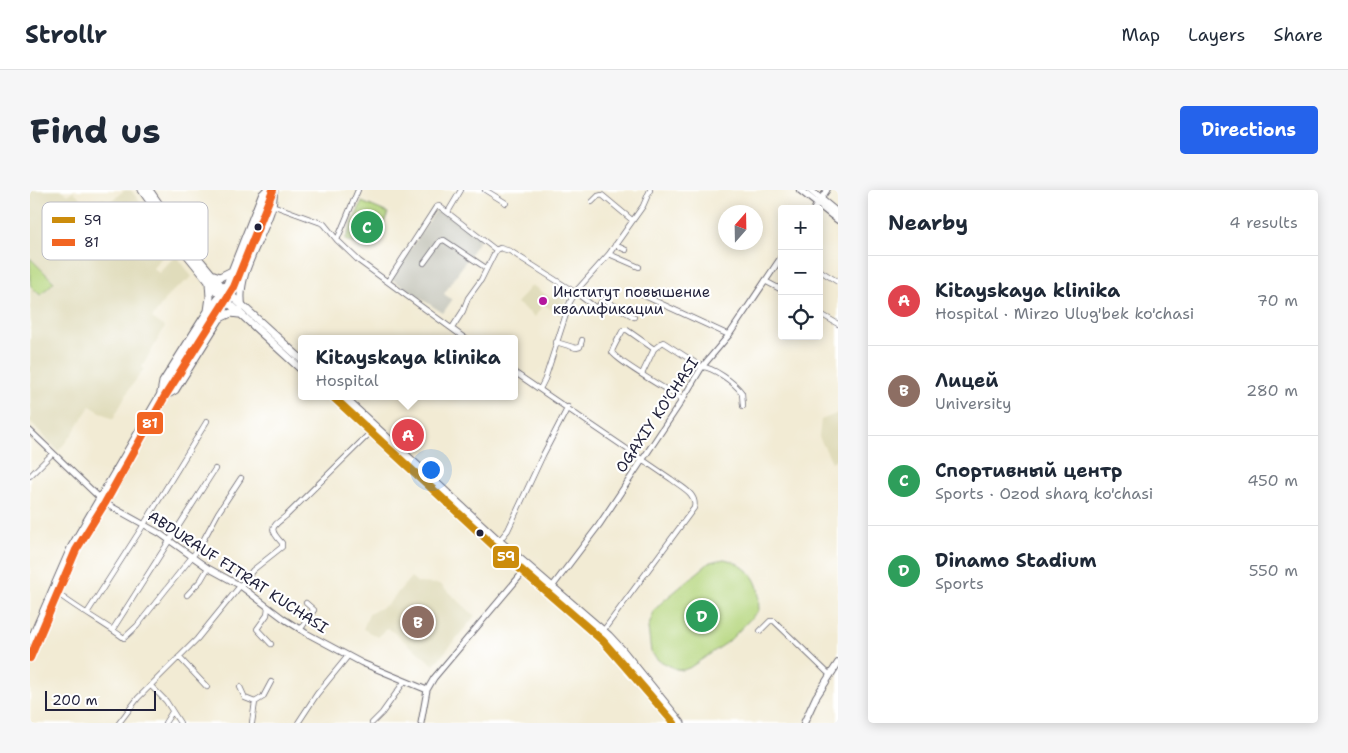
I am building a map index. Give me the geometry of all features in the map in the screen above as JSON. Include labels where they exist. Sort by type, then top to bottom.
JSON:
[{"type":"main road","points":[[142,190],[150,202]]},
{"type":"main road","points":[[149,190],[157,202]]},
{"type":"main road","points":[[30,658],[76,550],[105,503],[163,394],[163,382],[214,315],[229,299],[262,195],[267,190]]},
{"type":"main road","points":[[241,310],[237,276],[274,190]]},
{"type":"main road","points":[[30,638],[71,547],[163,394],[174,390],[214,315],[223,293],[237,276],[272,205],[274,190]]},
{"type":"main road","points":[[800,190],[838,220]]},
{"type":"main road","points":[[810,190],[817,204],[838,213]]},
{"type":"main road","points":[[193,260],[223,293],[298,366]]},
{"type":"main road","points":[[197,260],[209,277],[210,297],[214,315]]},
{"type":"main road","points":[[209,277],[237,276]]},
{"type":"main road","points":[[214,315],[241,310]]},
{"type":"main road","points":[[241,310],[298,357]]},
{"type":"main road","points":[[337,400],[372,431],[465,520],[526,569],[552,587],[603,631],[622,650],[682,723]]},
{"type":"main road","points":[[346,400],[499,541],[603,641],[674,723]]},
{"type":"main road","points":[[808,722],[816,698],[838,663]]},
{"type":"street","points":[[337,240],[358,190]]},
{"type":"street","points":[[448,212],[461,190]]},
{"type":"street","points":[[486,190],[506,203]]},
{"type":"street","points":[[540,389],[570,302],[609,254],[643,206],[650,190]]},
{"type":"street","points":[[817,204],[827,190]]},
{"type":"street","points":[[592,202],[598,196],[602,196],[632,220]]},
{"type":"street","points":[[272,205],[324,224],[337,240],[359,261],[461,335]]},
{"type":"street","points":[[388,281],[436,207],[440,207],[496,250],[505,249],[510,251],[595,307],[598,307],[604,300],[634,317]]},
{"type":"street","points":[[424,263],[440,241],[444,240],[486,268]]},
{"type":"street","points":[[615,245],[626,250]]},
{"type":"street","points":[[452,328],[463,311],[468,298],[481,280],[496,250]]},
{"type":"street","points":[[609,254],[638,267]]},
{"type":"street","name":"OGAXIY KO'CHASI","points":[[552,587],[599,525],[702,367],[729,335],[778,262]]},
{"type":"street","points":[[823,273],[838,282]]},
{"type":"street","points":[[765,281],[778,288]]},
{"type":"street","points":[[636,292],[729,335]]},
{"type":"street","points":[[823,315],[838,324]]},
{"type":"street","points":[[654,349],[623,330],[613,349],[613,353],[629,366],[682,399]]},
{"type":"street","points":[[556,342],[578,348],[582,340]]},
{"type":"street","points":[[642,374],[654,349],[663,342],[702,367],[717,372],[738,388],[742,393],[743,406]]},
{"type":"street","points":[[518,375],[643,460],[694,497],[696,502],[694,508],[603,631]]},
{"type":"street","points":[[499,541],[508,530],[543,455],[568,408]]},
{"type":"street","points":[[87,614],[206,421]]},
{"type":"street","name":"ABDURAUF FITRAT KUCHASI","points":[[30,431],[105,503],[170,540],[208,568],[239,585],[300,630],[348,656],[404,682],[427,690]]},
{"type":"street","points":[[119,723],[138,698],[180,657],[206,628],[239,585],[253,570],[282,547],[282,543],[273,534],[274,525],[287,515],[372,431]]},
{"type":"street","points":[[30,476],[52,454]]},
{"type":"street","points":[[113,630],[215,469]]},
{"type":"street","points":[[57,593],[76,608],[124,638],[137,626],[192,557],[241,478]]},
{"type":"street","points":[[187,595],[201,580],[208,568]]},
{"type":"street","points":[[421,723],[427,690],[442,668],[526,569]]},
{"type":"street","points":[[300,630],[314,610],[306,603]]},
{"type":"street","points":[[268,607],[257,629],[271,644]]},
{"type":"street","points":[[760,631],[770,621],[774,621],[830,675]]},
{"type":"street","points":[[298,723],[317,694],[348,656]]},
{"type":"street","points":[[180,657],[207,688]]},
{"type":"street","points":[[252,723],[255,702],[263,697],[271,682]]},
{"type":"street","points":[[372,723],[382,713],[404,682]]},
{"type":"street","points":[[151,686],[166,701],[180,723]]},
{"type":"street","points":[[240,687],[245,698],[255,702]]},
{"type":"street","points":[[165,723],[172,712]]},
{"type":"shaded area","points":[[30,190],[62,190],[68,195],[73,191],[85,202],[42,202],[42,260],[160,260],[153,268],[159,273],[171,260],[180,260],[192,277],[170,293],[152,318],[165,327],[142,367],[144,369],[130,388],[113,419],[90,406],[71,436],[58,451],[30,421]]},
{"type":"shaded area","points":[[125,190],[131,190],[140,202],[109,202]]},
{"type":"shaded area","points":[[438,207],[482,236],[444,294],[452,300],[443,313],[391,279]]},
{"type":"shaded area","name":"Институт повышение квалификации","points":[[561,284],[570,290],[560,315],[543,304],[535,317],[517,303],[532,285],[551,298]]},
{"type":"shaded area","points":[[838,413],[838,458],[832,462],[819,437],[821,420]]},
{"type":"shaded area","points":[[411,577],[418,583],[440,584],[475,616],[434,665],[388,628],[378,637],[363,629],[369,614],[388,604]]},
{"type":"green space","points":[[362,202],[388,213],[375,245],[370,249],[345,240]]},
{"type":"green space","points":[[30,258],[54,282],[40,295],[30,285]]},
{"type":"green space","points":[[724,559],[739,565],[755,580],[759,594],[759,610],[728,642],[689,668],[683,670],[676,669],[658,660],[651,652],[648,628],[654,611],[710,562]]},
{"type":"transit line","name":"81","points":[[30,658],[76,550],[105,503],[165,396],[234,287],[273,190]]},
{"type":"transit line","name":"59","points":[[336,400],[495,547],[603,641],[674,723]]},
{"type":"place","name":"Спортивный центр","points":[[367,227]]},
{"type":"place","name":"Институт повышение квалификации","points":[[543,301]]},
{"type":"place","name":"Kitayskaya klinika","points":[[408,435]]},
{"type":"place","name":"Dinamo Stadium","points":[[702,616]]},
{"type":"place","name":"Лицей","points":[[418,622]]}]
